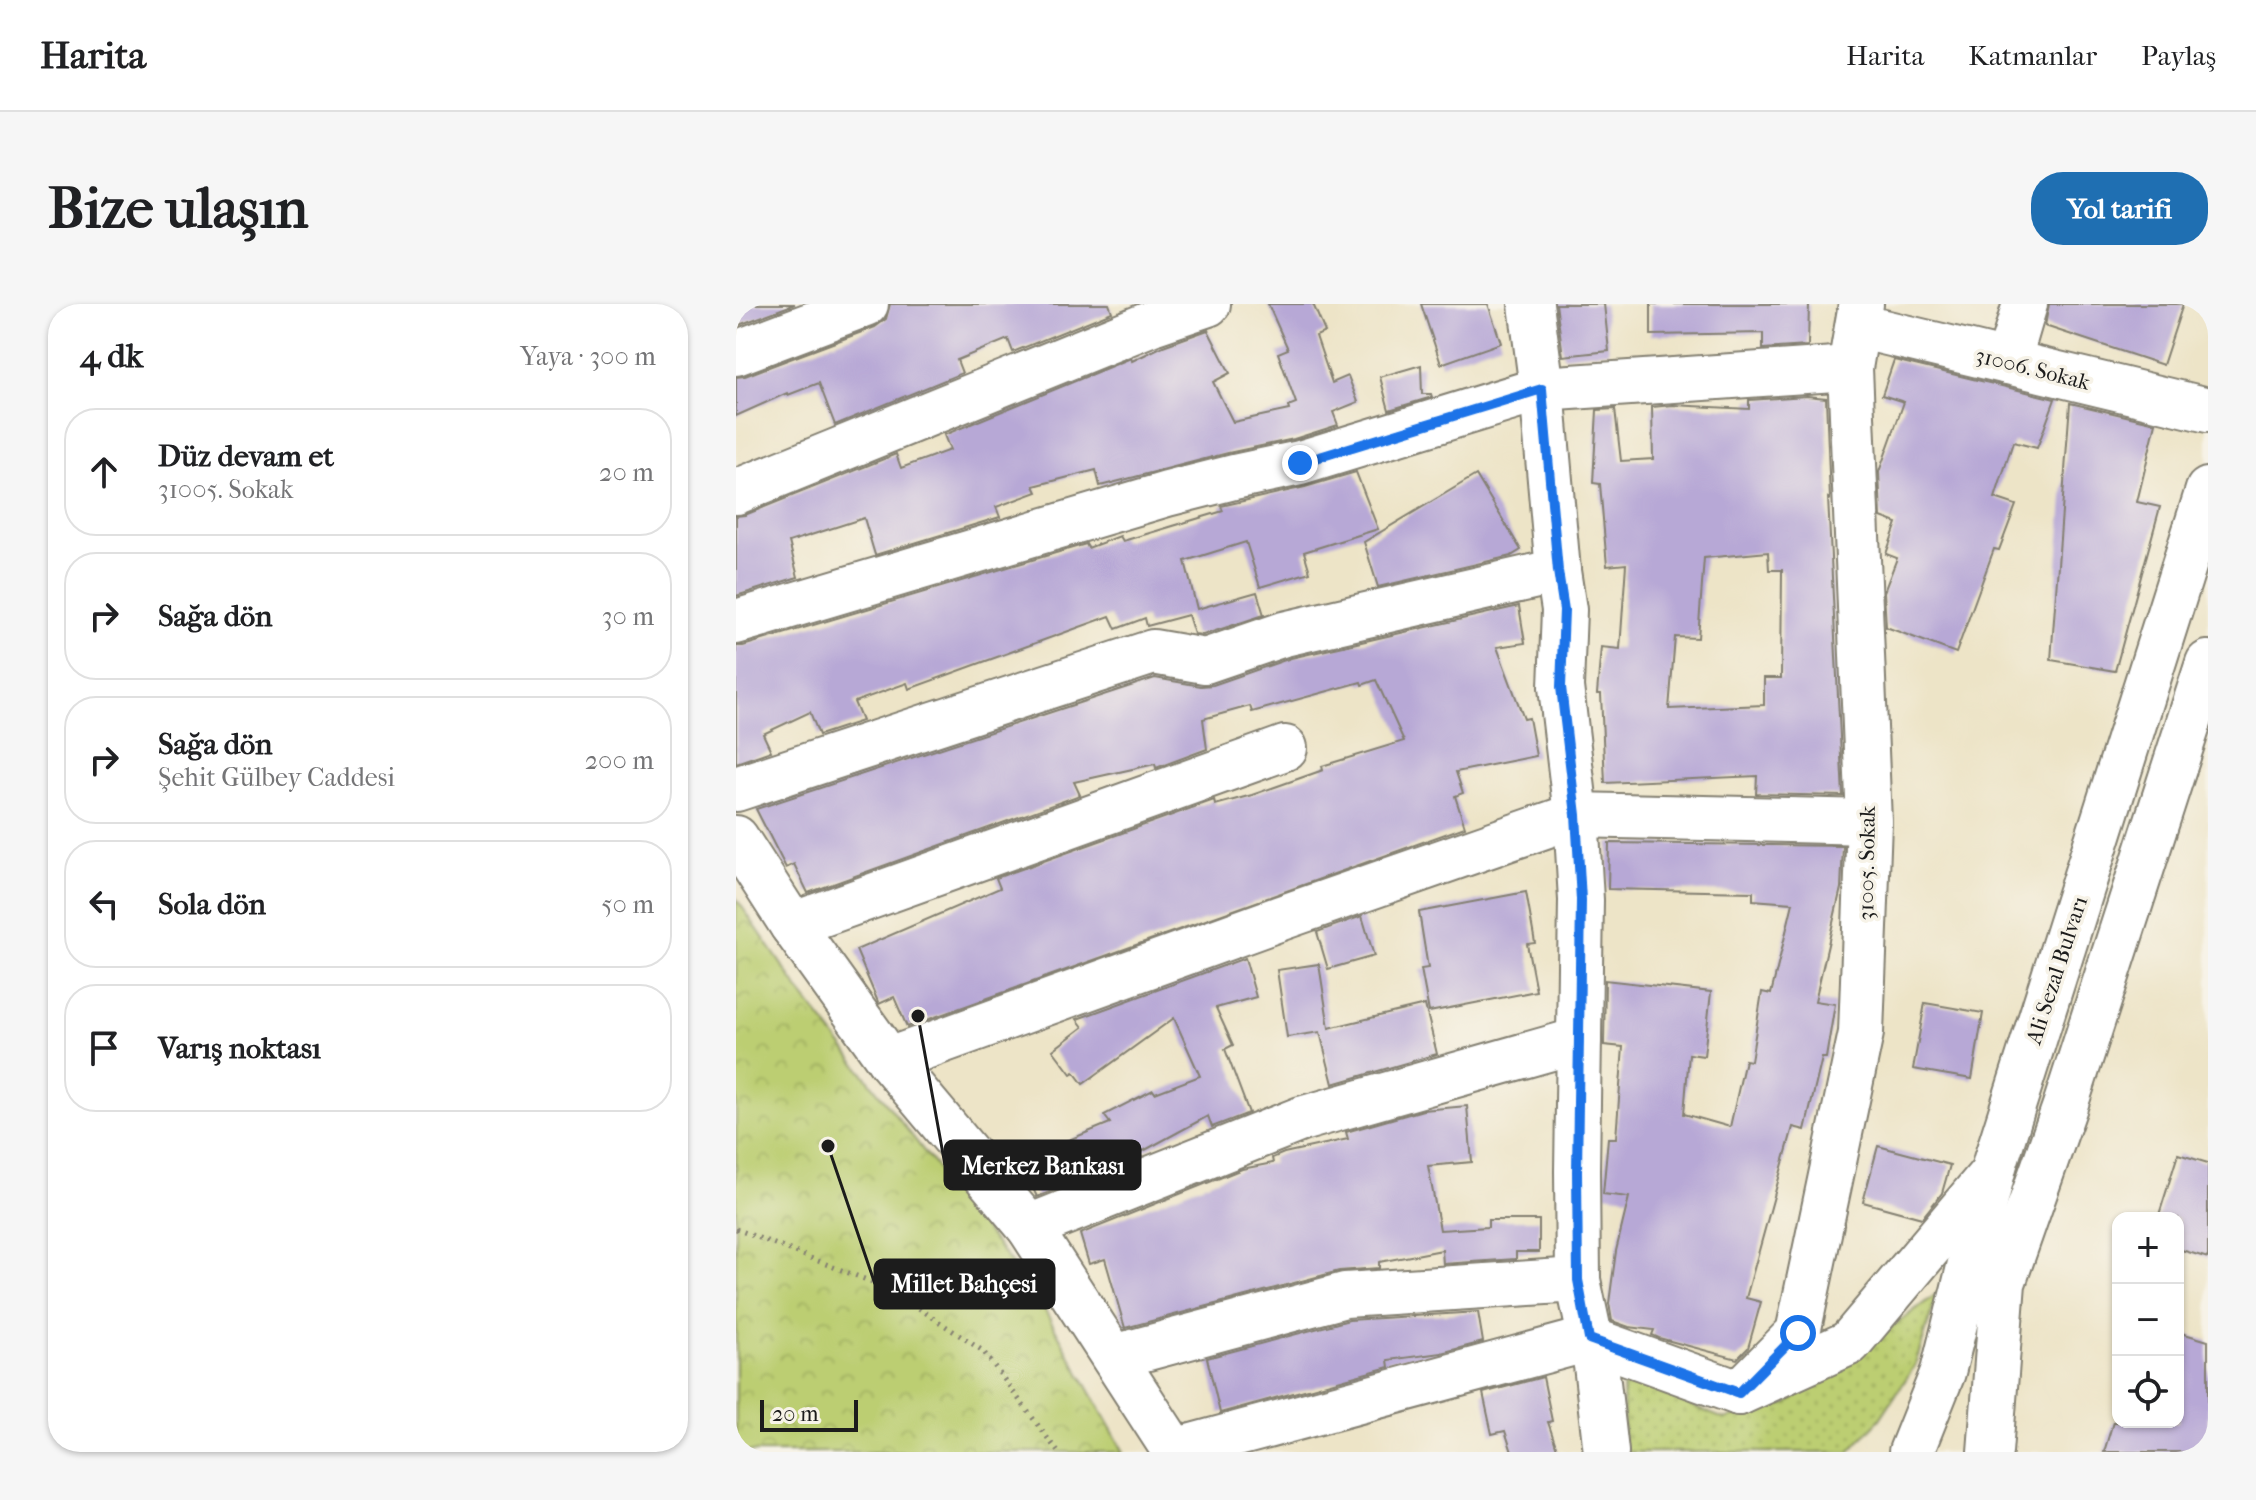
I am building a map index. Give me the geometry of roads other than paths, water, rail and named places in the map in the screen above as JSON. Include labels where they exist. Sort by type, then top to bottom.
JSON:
[{"type":"street","points":[[736,353],[866,304]]},
{"type":"street","points":[[736,492],[1118,319],[1208,304]]},
{"type":"street","points":[[1531,304],[1564,610],[1561,687],[1576,815],[1581,900],[1578,1280],[1596,1365],[1606,1452]]},
{"type":"street","points":[[2008,362],[2025,304]]},
{"type":"street","name":"31006. Sokak","points":[[736,622],[1167,494],[1300,463],[1542,389],[1856,333],[2008,362],[2208,410]]},
{"type":"street","name":"31005. Sokak","points":[[1739,1393],[1798,1333],[1861,1033],[1869,822],[1856,333]]},
{"type":"street","name":"Ali Sezal Bulvarı","points":[[1911,1452],[1943,1372],[1992,1173],[2208,490]]},
{"type":"street","points":[[736,789],[1153,652],[1205,661],[1284,634],[1558,571]]},
{"type":"street","points":[[1990,1452],[2003,1283],[2065,1106],[2208,663]]},
{"type":"street","points":[[792,925],[1285,748]]},
{"type":"street","points":[[889,1060],[1576,815],[1869,822]]},
{"type":"street","points":[[736,838],[792,925],[889,1060],[1029,1227],[1174,1452],[1589,1339],[1739,1393],[1849,1343],[1992,1173]]},
{"type":"street","points":[[1029,1227],[1301,1119],[1579,1040]]},
{"type":"street","points":[[1114,1357],[1345,1295],[1578,1280]]},
{"type":"street","points":[[1886,1452],[1943,1372]]},
{"type":"place","name":"Merkez Bankası","points":[[918,1016]]},
{"type":"place","name":"Millet Bahçesi","points":[[828,1146]]}]
